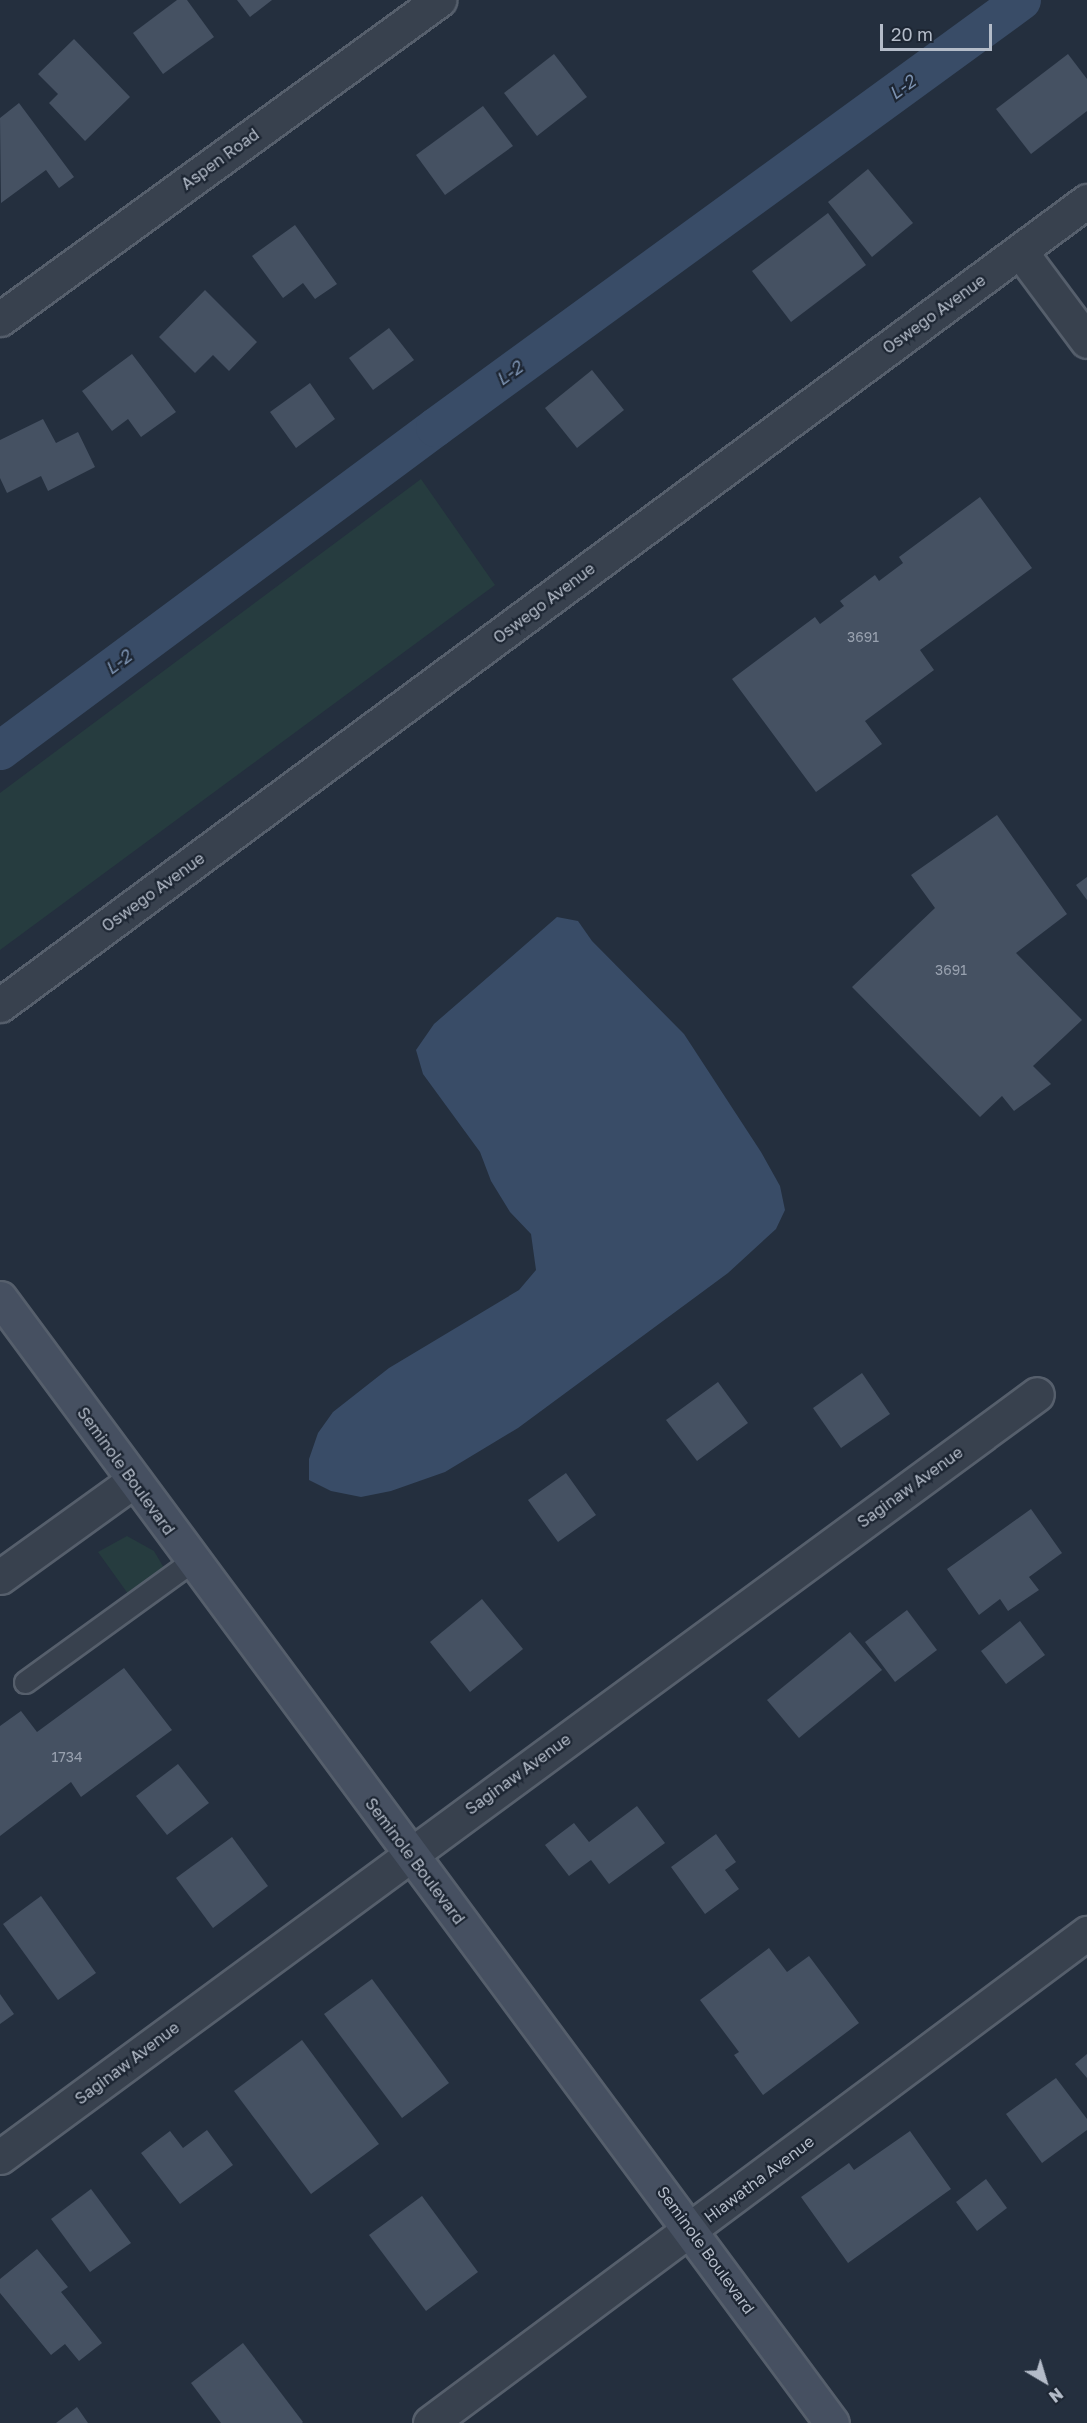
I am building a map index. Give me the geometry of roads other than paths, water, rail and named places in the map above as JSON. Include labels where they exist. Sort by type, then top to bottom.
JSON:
[{"type":"street","name":"Aspen Road","points":[[0,319],[439,0]]},
{"type":"street","name":"Oswego Avenue","points":[[0,1005],[1087,201]]},
{"type":"street","points":[[1020,251],[1087,341]]},
{"type":"street","name":"Seminole Boulevard","points":[[0,1298],[192,1561],[692,2230],[832,2423]]},
{"type":"street","name":"Saginaw Avenue","points":[[0,2157],[409,1853],[1037,1394]]},
{"type":"street","points":[[0,1577],[133,1481]]},
{"type":"street","name":"Hiawatha Avenue","points":[[430,2423],[1087,1934]]},
{"type":"lane","points":[[25,1682],[192,1561]]},
{"type":"water","points":[[557,917],[578,921],[592,941],[684,1034],[761,1152],[780,1186],[785,1210],[776,1229],[728,1273],[518,1428],[445,1472],[391,1491],[361,1497],[331,1491],[309,1480],[309,1459],[318,1433],[333,1412],[389,1368],[519,1290],[536,1270],[531,1234],[510,1212],[491,1181],[480,1152],[423,1074],[416,1050],[434,1024]]},
{"type":"waterway","name":"L-2","points":[[0,750],[435,427],[1021,0]]}]
